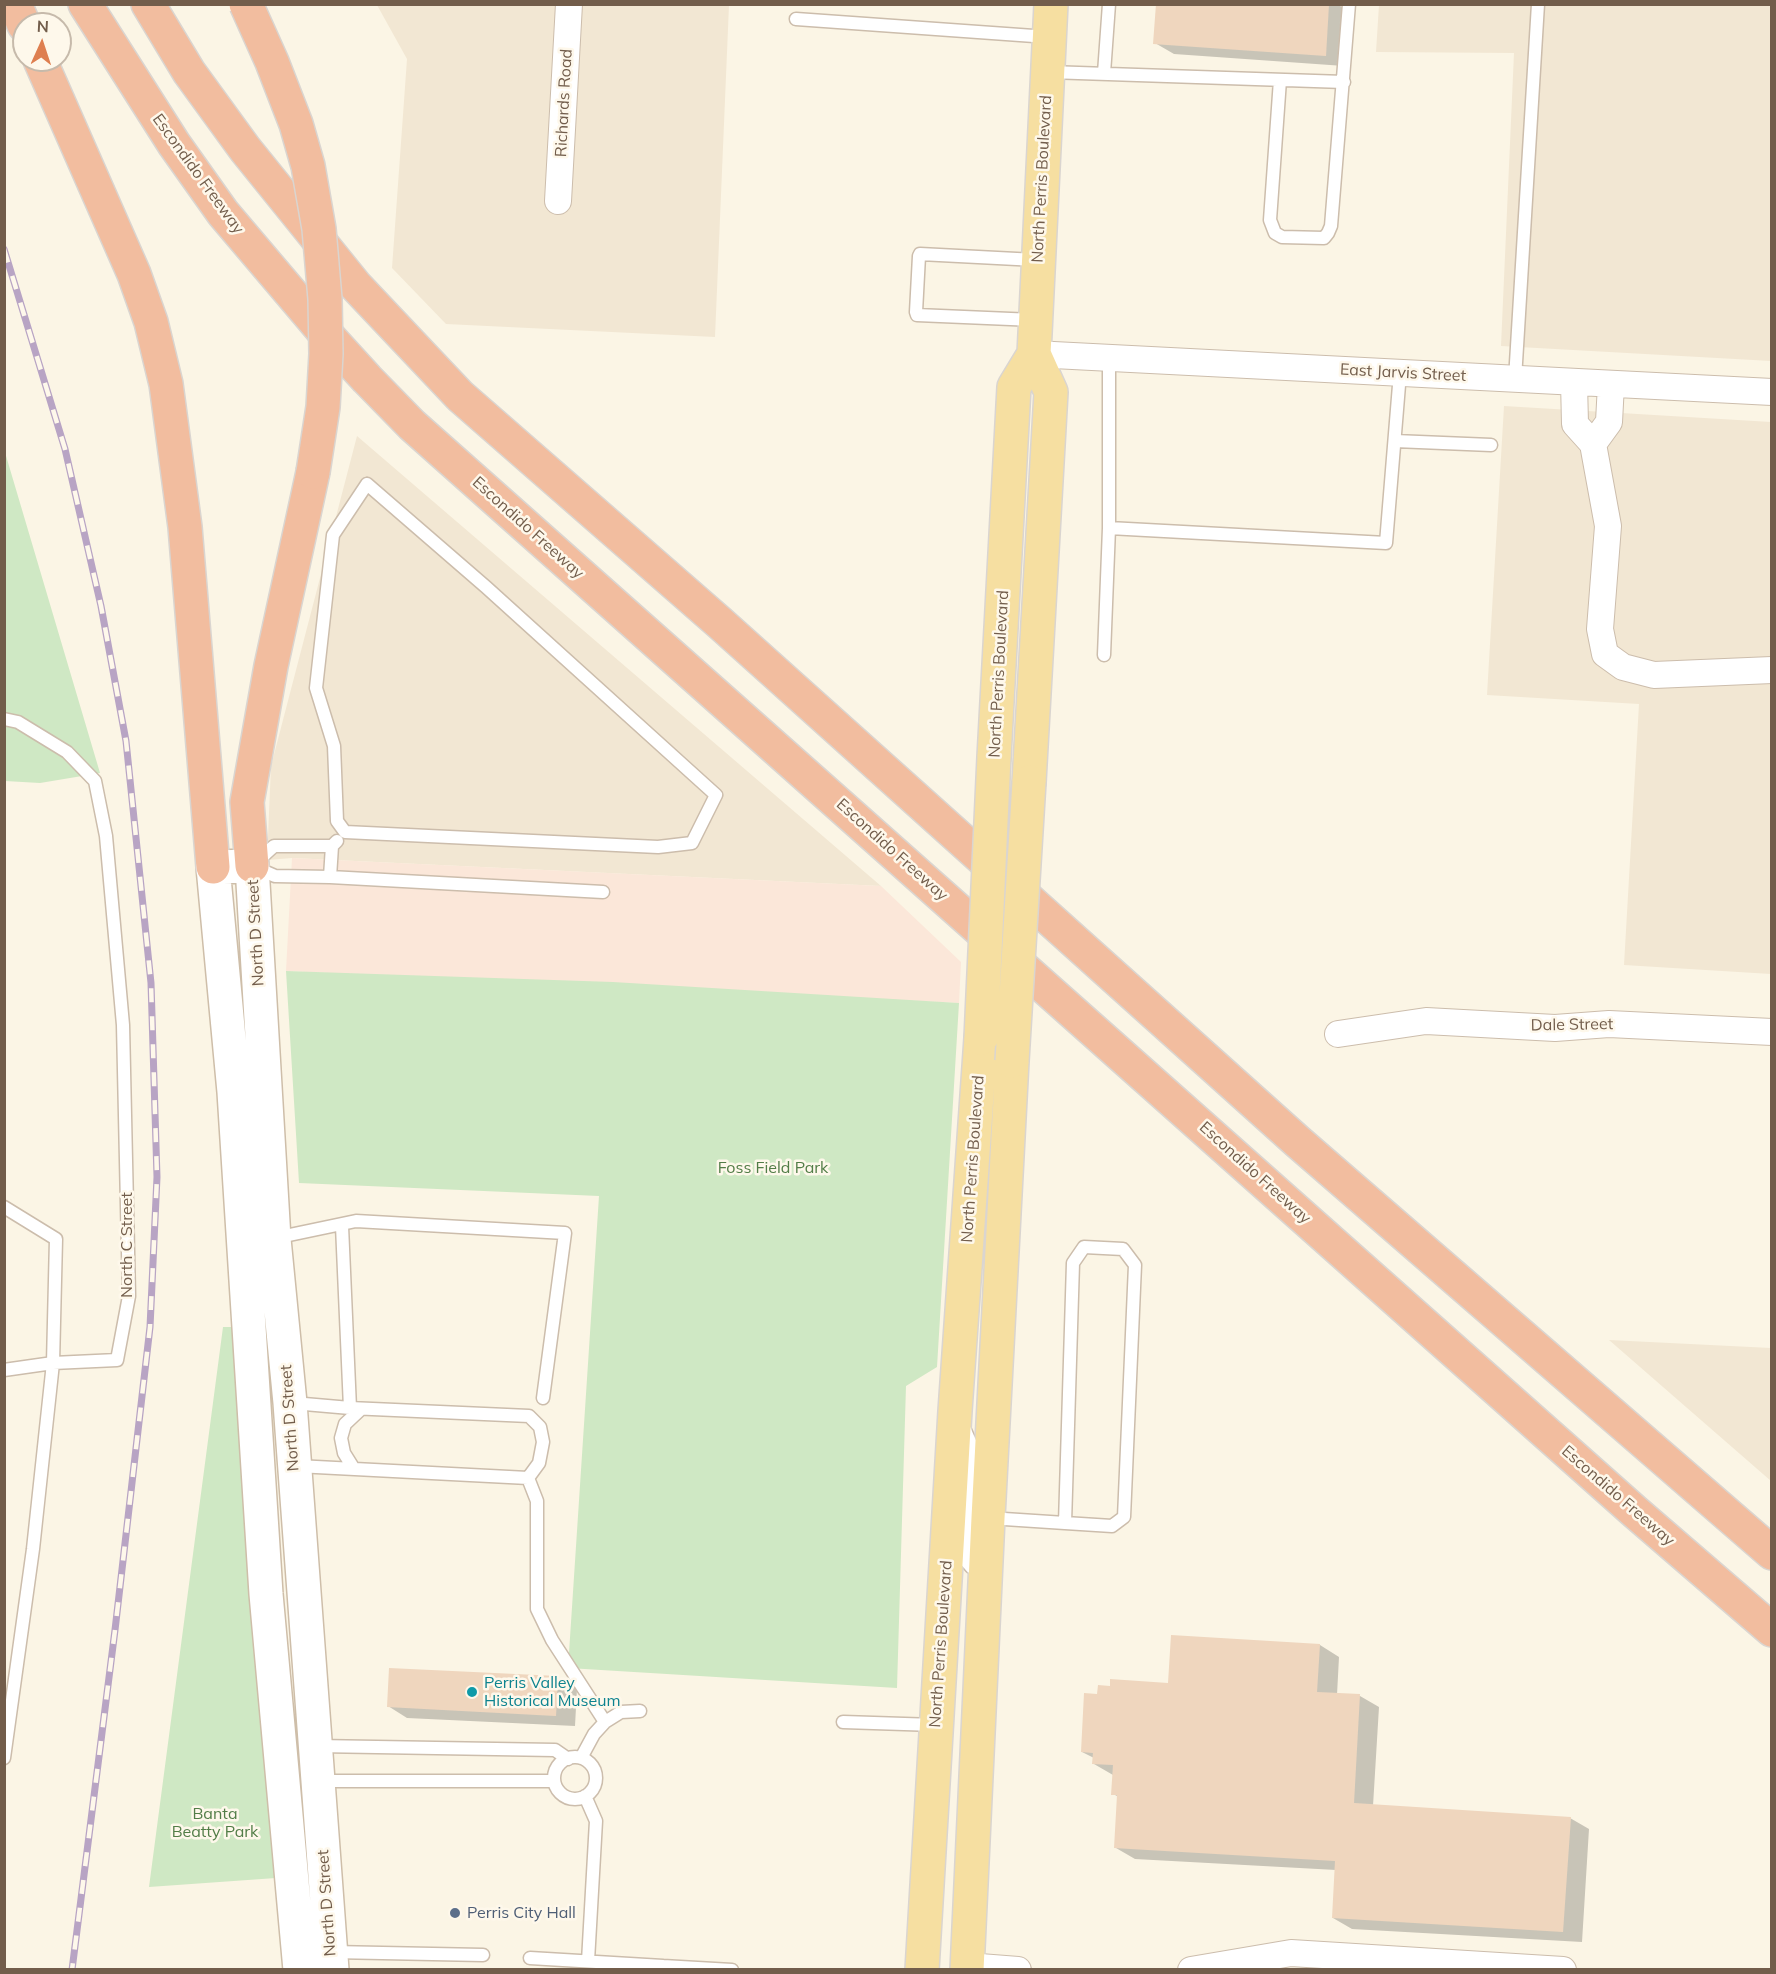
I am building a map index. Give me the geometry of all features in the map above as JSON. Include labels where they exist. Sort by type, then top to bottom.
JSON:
[{"type":"highway","name":"Escondido Freeway","points":[[85,4],[174,144],[223,213],[331,340],[412,425],[1634,1511],[1772,1630]]},
{"type":"highway","points":[[148,4],[189,72],[245,149],[355,285],[460,396],[720,623],[1297,1141],[1772,1553]]},
{"type":"highway","points":[[246,4],[296,124],[308,166],[319,229],[325,299],[326,354],[323,407],[313,472],[271,666],[247,802],[252,866]]},
{"type":"highway","points":[[45,72],[134,274],[151,322],[166,384],[185,527],[213,867]]},
{"type":"main road","name":"North Perris Boulevard","points":[[967,1968],[1012,1061],[1051,392],[1034,354],[1034,320],[1051,4]]},
{"type":"main road","name":"North Perris Boulevard","points":[[922,1970],[935,1725],[981,1038],[1014,387],[1034,354]]},
{"type":"main road","points":[[213,867],[252,866]]},
{"type":"main road","name":"North D Street","points":[[252,866],[266,1594],[300,1970]]},
{"type":"main road","name":"North D Street","points":[[213,867],[234,1092],[258,1241],[290,1403],[332,1961]]},
{"type":"main road","points":[[281,1765],[316,1746]]},
{"type":"main road","points":[[281,1765],[318,1781]]},
{"type":"street","name":"Richards Road","points":[[558,201],[569,4]]},
{"type":"street","name":"East Jarvis Street","points":[[1034,354],[1771,392]]},
{"type":"street","points":[[1574,382],[1575,424],[1593,444],[1608,526],[1600,628],[1605,654],[1623,667],[1654,675],[1772,670]]},
{"type":"street","points":[[1593,444],[1609,422],[1611,384]]},
{"type":"street","name":"Dale Street","points":[[1338,1034],[1426,1021],[1555,1028],[1609,1024],[1772,1032]]},
{"type":"street","points":[[1191,1970],[1291,1953],[1563,1970]]},
{"type":"street","points":[[967,1968],[1018,1970]]},
{"type":"lane","points":[[1104,73],[1109,4]]},
{"type":"lane","points":[[1280,80],[1270,220],[1275,233],[1282,237],[1324,238],[1331,226],[1349,4]]},
{"type":"lane","points":[[1515,379],[1538,4]]},
{"type":"lane","points":[[796,19],[1049,38]]},
{"type":"lane","points":[[1047,72],[1344,82]]},
{"type":"lane","points":[[1034,320],[917,315],[916,312],[920,255],[1037,260]]},
{"type":"lane","points":[[1104,655],[1109,528],[1109,359]]},
{"type":"lane","points":[[1109,528],[1386,543],[1400,373]]},
{"type":"lane","points":[[1771,392],[1772,382]]},
{"type":"lane","points":[[1395,441],[1491,445]]},
{"type":"lane","points":[[330,878],[332,846],[345,832],[658,847],[692,843],[716,795],[486,587],[367,484],[333,535],[316,688],[334,746],[337,821],[345,832]]},
{"type":"lane","name":"North C Street","points":[[4,719],[18,722],[68,752],[94,781],[106,836],[123,1025],[129,1296],[117,1360],[53,1363]]},
{"type":"lane","points":[[332,846],[274,846],[252,866],[274,876],[603,892]]},
{"type":"lane","points":[[4,1207],[56,1239],[53,1363],[33,1549],[4,1758]]},
{"type":"lane","points":[[258,1241],[342,1226],[356,1221],[565,1233],[543,1398]]},
{"type":"lane","points":[[342,1226],[355,1408],[345,1424],[341,1438],[344,1453],[354,1469]]},
{"type":"lane","points":[[988,1518],[1065,1523],[1112,1526],[1124,1516],[1135,1265],[1123,1249],[1084,1247],[1073,1263],[1065,1523]]},
{"type":"lane","points":[[4,1370],[53,1363]]},
{"type":"lane","points":[[290,1403],[530,1416],[540,1427],[543,1442],[538,1462],[528,1478]]},
{"type":"lane","points":[[955,1411],[971,1444],[966,1561],[971,1568],[986,1571]]},
{"type":"lane","points":[[293,1466],[528,1478]]},
{"type":"lane","points":[[528,1478],[537,1501],[537,1609],[552,1640],[605,1722]]},
{"type":"lane","points":[[581,1758],[594,1734],[605,1722],[621,1712],[640,1711]]},
{"type":"lane","points":[[843,1722],[935,1725]]},
{"type":"lane","points":[[316,1746],[555,1750],[568,1759]]},
{"type":"lane","points":[[581,1758],[592,1767],[596,1780],[594,1787],[585,1796],[572,1799],[560,1793],[554,1781],[557,1768],[568,1759],[581,1758]]},
{"type":"lane","points":[[318,1781],[554,1781]]},
{"type":"lane","points":[[585,1796],[596,1821],[588,1961]]},
{"type":"lane","points":[[332,1961],[483,1955]]},
{"type":"lane","points":[[530,1958],[663,1968],[732,1970]]},
{"type":"shaded area","points":[[377,5],[729,5],[715,337],[446,324],[392,268],[407,59]]},
{"type":"shaded area","points":[[1379,5],[1771,5],[1771,361],[1501,346],[1514,53],[1376,52]]},
{"type":"shaded area","points":[[1504,406],[1771,422],[1771,974],[1624,965],[1639,704],[1487,695]]},
{"type":"shaded area","points":[[357,436],[881,886],[292,858],[267,860],[271,766]]},
{"type":"shaded area","points":[[292,858],[881,886],[961,962],[959,1003],[286,971]]},
{"type":"shaded area","points":[[1609,1340],[1771,1348],[1771,1481]]},
{"type":"green space","points":[[4,449],[100,773],[40,783],[5,781]]},
{"type":"green space","name":"Foss Field Park","points":[[286,971],[613,982],[959,1003],[937,1367],[906,1386],[897,1688],[568,1668],[599,1196],[299,1183]]},
{"type":"green space","name":"Banta Beatty Park","points":[[223,1327],[237,1327],[276,1878],[149,1887]]},
{"type":"building","points":[[1156,4],[1329,4],[1326,56],[1153,44]]},
{"type":"building","points":[[1171,1635],[1320,1644],[1317,1692],[1360,1694],[1354,1803],[1571,1817],[1563,1932],[1332,1918],[1335,1861],[1114,1848],[1117,1795],[1111,1795],[1113,1765],[1092,1764],[1093,1753],[1081,1752],[1084,1693],[1097,1694],[1098,1685],[1110,1686],[1110,1679],[1168,1683]]},
{"type":"building","name":"Perris Valley Historical Museum","points":[[389,1668],[558,1676],[556,1716],[387,1707]]},
{"type":"railway","points":[[4,249],[65,449],[101,606],[126,741],[151,983],[157,1177],[150,1327],[72,1970]]},
{"type":"place","name":"Perris Valley Historical Museum","points":[[472,1692]]},
{"type":"place","name":"Perris City Hall","points":[[455,1913]]}]
